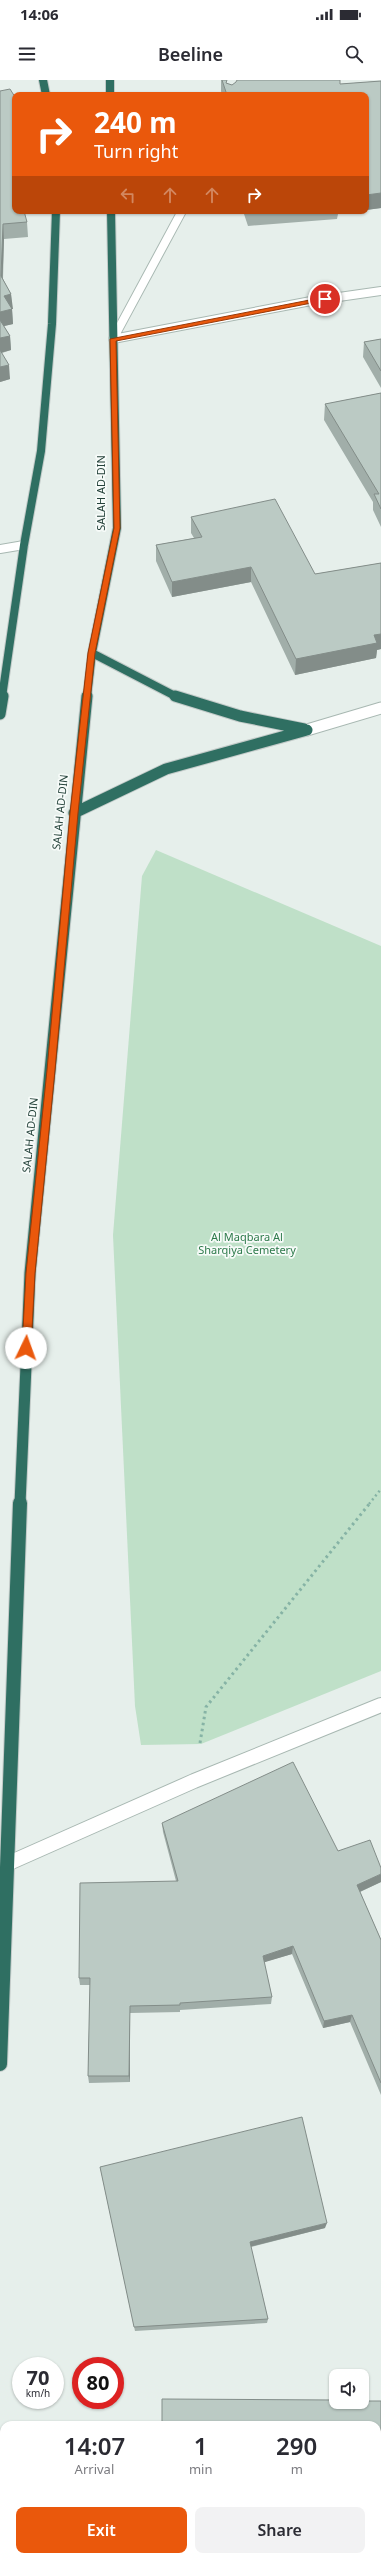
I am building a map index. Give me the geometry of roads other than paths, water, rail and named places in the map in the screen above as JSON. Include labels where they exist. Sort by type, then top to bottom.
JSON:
[{"type":"highway","points":[[43,80],[45,92]]},
{"type":"highway","points":[[110,80],[110,92]]},
{"type":"highway","points":[[0,714],[24,545],[41,451],[52,324],[56,214]]},
{"type":"highway","name":"SALAH AD-DIN","points":[[0,2064],[9,1863],[23,1408],[30,1273],[51,1070],[74,813],[92,653],[117,528],[111,214]]},
{"type":"highway","points":[[92,653],[178,697],[240,716],[308,730]]},
{"type":"highway","points":[[74,813],[166,769],[308,730]]},
{"type":"street","points":[[113,339],[180,214]]},
{"type":"street","points":[[113,339],[311,301],[381,291]]},
{"type":"street","points":[[0,549],[24,545]]},
{"type":"street","points":[[308,730],[381,708]]},
{"type":"street","points":[[9,1863],[194,1781],[381,1705]]},
{"type":"park label","name":"Al Maqbara Al Sharqiya Cemetery","points":[[247,1243]]}]
